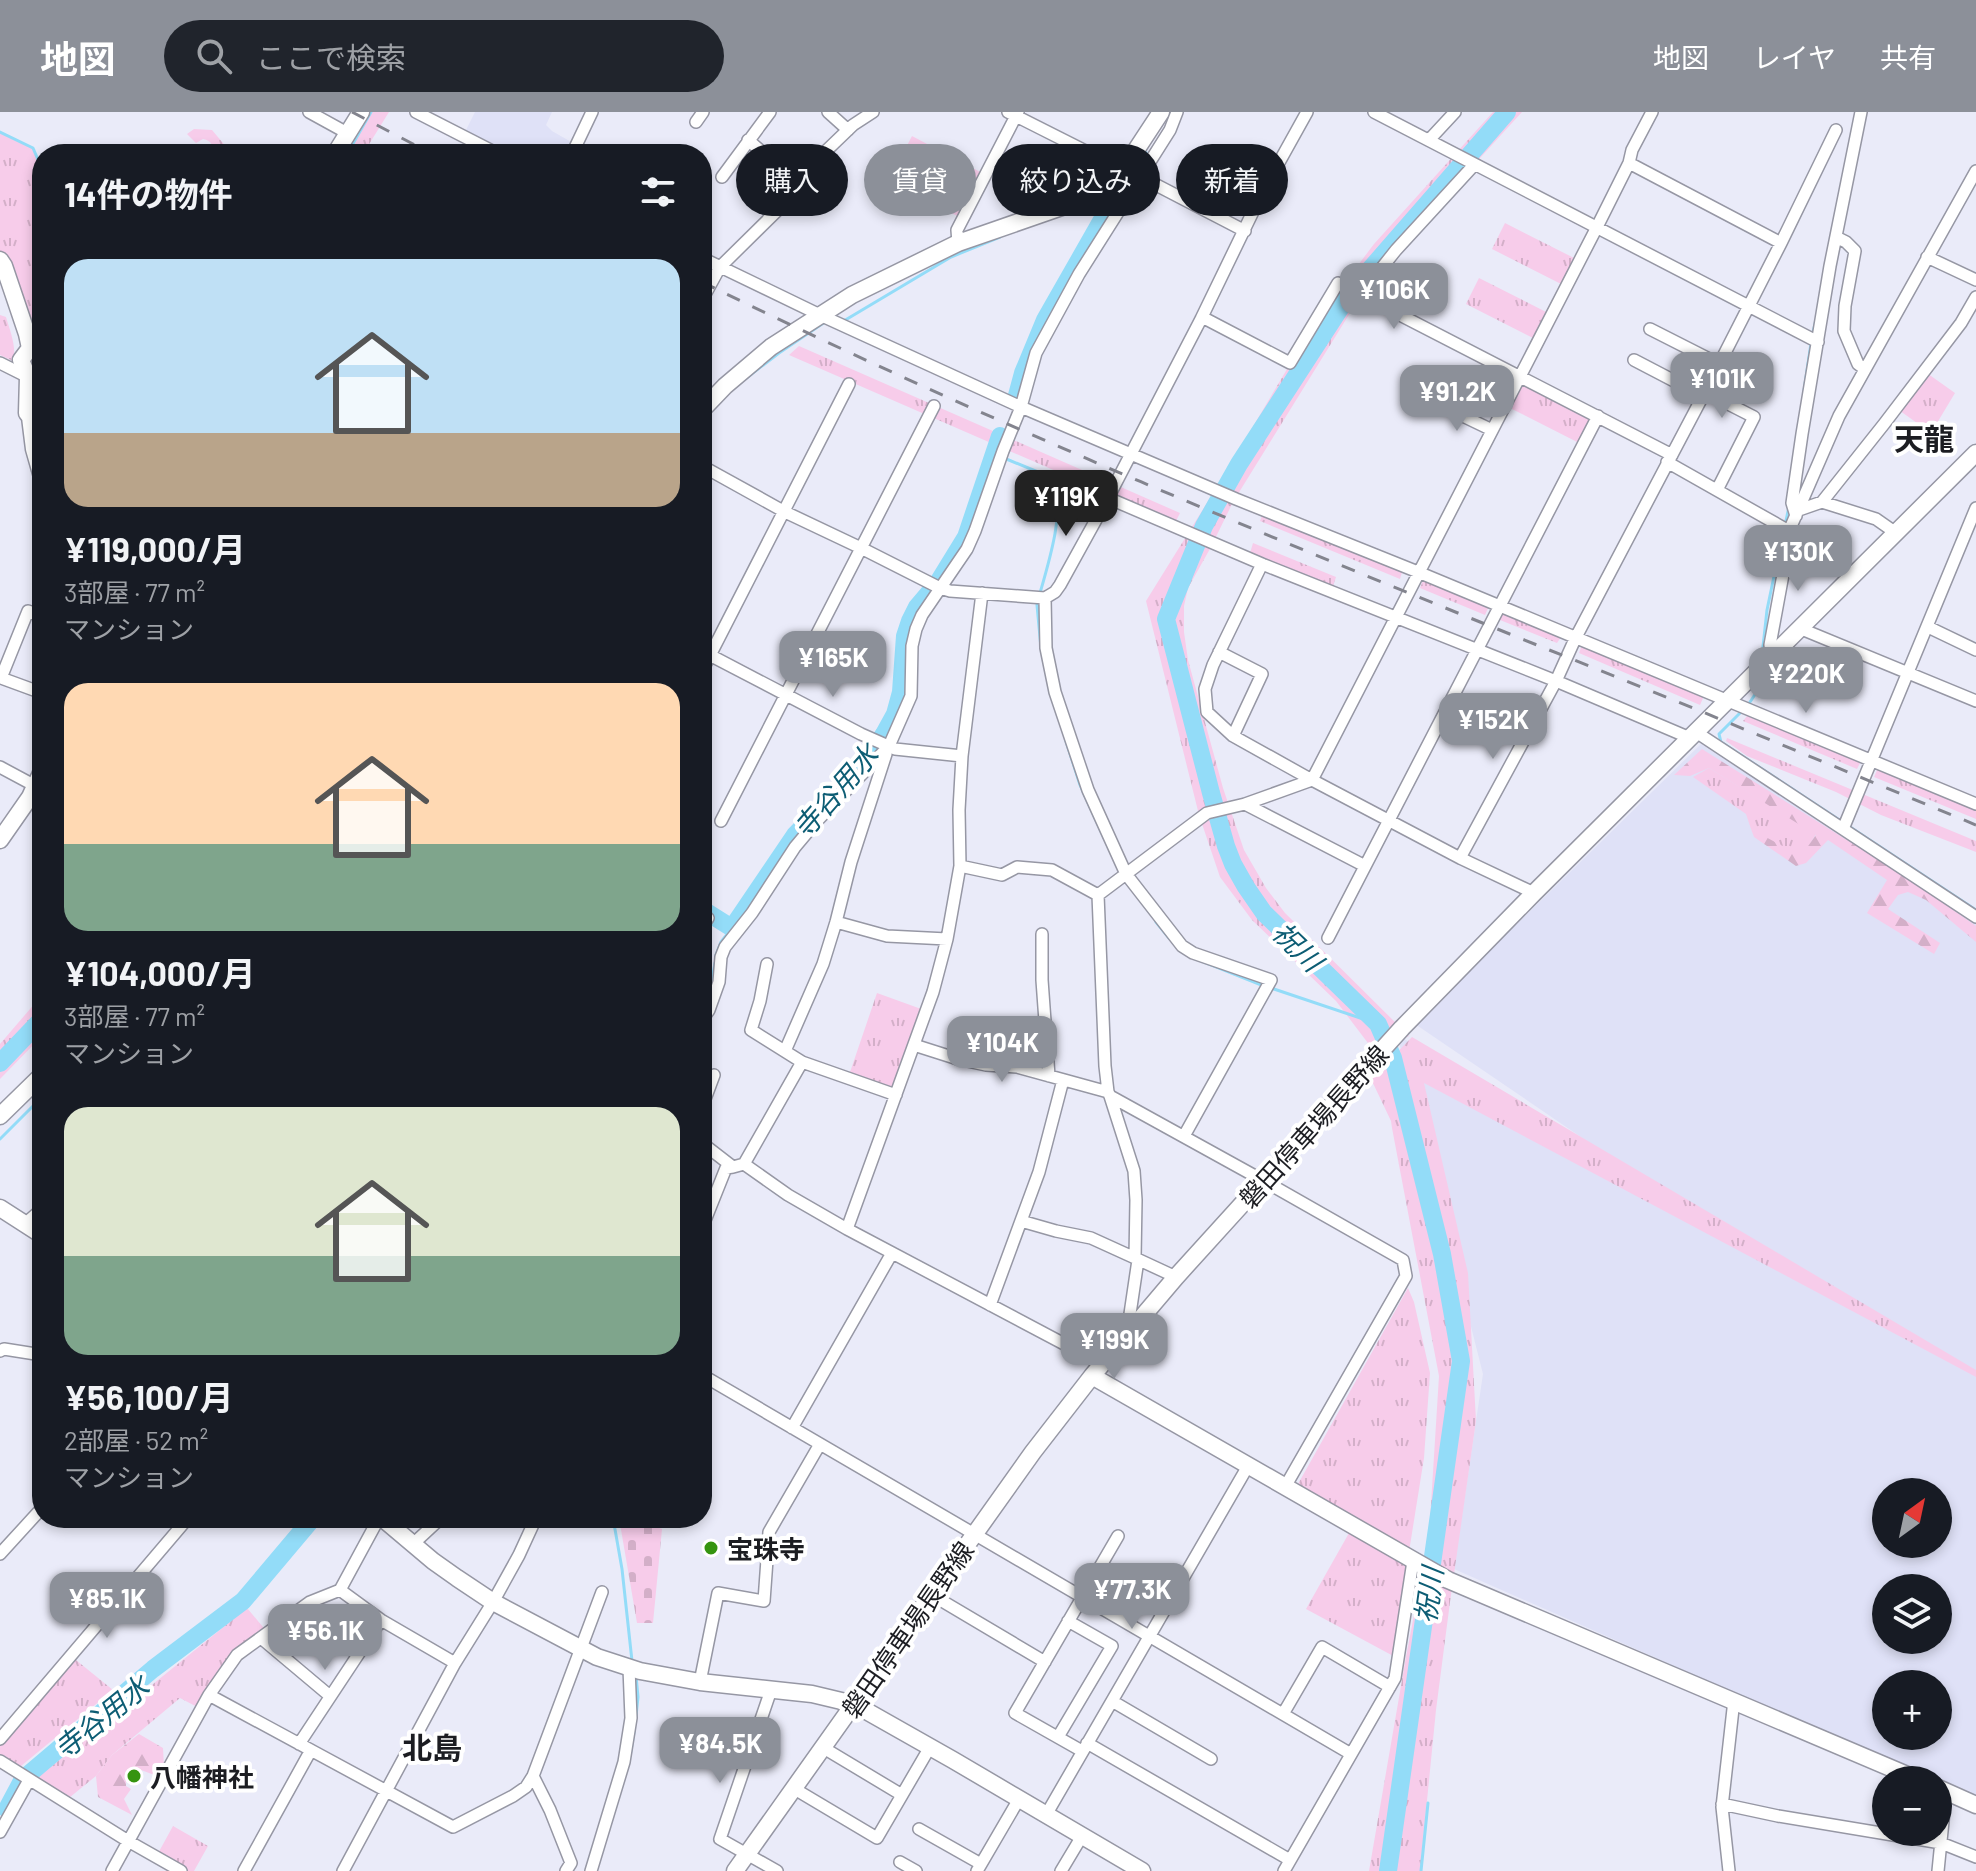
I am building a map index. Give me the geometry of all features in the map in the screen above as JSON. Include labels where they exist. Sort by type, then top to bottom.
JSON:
[{"type":"street","points":[[309,112],[349,134]]},
{"type":"street","points":[[342,144],[361,112]]},
{"type":"street","points":[[416,112],[478,144]]},
{"type":"street","points":[[577,144],[592,112]]},
{"type":"street","points":[[722,177],[770,112]]},
{"type":"street","points":[[828,112],[848,130]]},
{"type":"street","points":[[833,144],[873,112]]},
{"type":"street","points":[[1140,144],[1161,112]]},
{"type":"street","points":[[1160,145],[1177,112]]},
{"type":"street","points":[[712,472],[785,512],[940,588],[1045,598],[1055,592],[1108,498],[1262,193],[1307,112]]},
{"type":"street","points":[[1374,112],[1818,342]]},
{"type":"street","points":[[1429,140],[1455,112]]},
{"type":"street","points":[[1098,895],[1207,813],[1245,804],[1312,780],[1597,227],[1652,112]]},
{"type":"street","points":[[1798,513],[1792,503],[1802,434],[1861,112]]},
{"type":"street","points":[[958,243],[957,230],[1014,113],[1073,144]]},
{"type":"street","points":[[1460,858],[1556,681],[1749,307],[1836,130]]},
{"type":"street","points":[[748,140],[753,144]]},
{"type":"street","points":[[1629,163],[1781,243]]},
{"type":"street","points":[[1361,294],[1396,250],[1474,165]]},
{"type":"street","points":[[1772,657],[1770,645],[1789,531],[1839,416],[1927,257],[1972,188],[1976,171]]},
{"type":"street","points":[[1160,187],[1245,231]]},
{"type":"street","points":[[712,282],[720,267],[772,216]]},
{"type":"street","points":[[712,400],[771,347],[852,295],[958,243],[1036,216]]},
{"type":"street","points":[[785,1051],[823,964],[851,862],[889,746],[911,696],[912,646],[916,629],[922,615],[967,549],[1021,407],[1033,362],[1079,274],[1115,216]]},
{"type":"street","points":[[1836,237],[1855,251],[1845,306],[1844,331],[1858,364],[1865,369]]},
{"type":"street","points":[[1927,257],[1976,280]]},
{"type":"street","points":[[0,260],[32,339]]},
{"type":"street","points":[[712,263],[1021,407],[1236,499],[1976,804]]},
{"type":"street","points":[[1202,317],[1290,363],[1338,283],[1598,416],[1789,531]]},
{"type":"street","points":[[1798,513],[1822,502],[1934,359],[1976,297]]},
{"type":"street","points":[[1650,329],[1719,364]]},
{"type":"street","points":[[32,351],[21,360],[28,377],[27,413],[32,433]]},
{"type":"street","points":[[1634,360],[1754,417],[1717,490]]},
{"type":"street","points":[[0,363],[28,377]]},
{"type":"street","points":[[712,642],[785,512],[849,384]]},
{"type":"street","points":[[1438,404],[1492,430]]},
{"type":"street","points":[[721,821],[934,406]]},
{"type":"street","points":[[1328,938],[1598,416]]},
{"type":"street","name":"磐田停車場長野線","points":[[735,1871],[1033,1452],[1176,1277],[1397,1034],[1534,893],[1976,453]]},
{"type":"street","points":[[1108,498],[1262,564],[1693,735],[1976,917]]},
{"type":"street","points":[[1822,502],[1876,519],[1896,533]]},
{"type":"street","points":[[1843,829],[1976,508]]},
{"type":"street","points":[[1262,564],[1219,652],[1205,689],[1207,712],[1233,736],[1312,780],[1534,893]]},
{"type":"street","points":[[847,1229],[933,992],[947,939],[960,866],[962,756],[982,593]]},
{"type":"street","points":[[1045,598],[1046,648],[1055,692],[1088,790],[1126,874],[1182,946],[1193,953],[1271,980],[1184,1136]]},
{"type":"street","points":[[32,612],[28,611],[1,678],[32,689]]},
{"type":"street","points":[[1928,627],[1976,650]]},
{"type":"street","points":[[1799,628],[1976,701]]},
{"type":"street","points":[[1219,652],[1262,674],[1233,736]]},
{"type":"street","points":[[712,656],[898,750],[962,756]]},
{"type":"street","points":[[712,1002],[725,947],[752,913],[795,847],[889,746]]},
{"type":"street","points":[[0,767],[32,779]]},
{"type":"street","points":[[0,840],[32,794]]},
{"type":"street","points":[[1245,804],[1365,866]]},
{"type":"street","points":[[960,866],[1002,875],[1017,867],[1052,870],[1098,895]]},
{"type":"street","points":[[1098,895],[1105,1066],[1109,1094],[1134,1171],[1136,1200],[1136,1259],[1127,1335]]},
{"type":"street","points":[[836,922],[887,936],[947,939]]},
{"type":"street","points":[[1042,934],[1049,1076]]},
{"type":"street","points":[[767,964],[751,1030],[802,1062],[896,1095]]},
{"type":"street","points":[[914,1045],[986,1065],[1017,1067],[1109,1094],[1403,1260],[1406,1276],[1285,1487]]},
{"type":"street","points":[[712,1203],[726,1168],[738,1165],[802,1062]]},
{"type":"street","points":[[712,1080],[714,1075]]},
{"type":"street","points":[[990,1305],[1039,1172],[1063,1080]]},
{"type":"street","points":[[0,1116],[32,1085]]},
{"type":"street","points":[[712,1149],[847,1229],[990,1305],[1248,1466],[1448,1580],[1887,1766]]},
{"type":"street","points":[[0,1208],[32,1228]]},
{"type":"street","points":[[26,1223],[32,1218]]},
{"type":"street","points":[[1021,1221],[1091,1238],[1176,1277]]},
{"type":"street","points":[[792,1428],[892,1253]]},
{"type":"street","points":[[0,1351],[32,1353]]},
{"type":"street","points":[[712,1381],[1351,1754]]},
{"type":"street","points":[[700,1682],[718,1593],[764,1601],[769,1532],[820,1444]]},
{"type":"street","points":[[1046,1815],[1248,1466]]},
{"type":"street","points":[[0,1554],[32,1519]]},
{"type":"street","points":[[0,1739],[179,1528]]},
{"type":"street","points":[[112,1871],[209,1695],[237,1655],[310,1602],[340,1590],[375,1528]]},
{"type":"street","points":[[393,1528],[493,1602],[612,1663],[700,1682],[812,1694],[854,1704],[1142,1871]]},
{"type":"street","points":[[413,1544],[430,1528]]},
{"type":"street","points":[[343,1871],[531,1528]]},
{"type":"street","points":[[1118,1536],[1015,1713],[1058,1737],[1085,1747],[1290,1860]]},
{"type":"street","points":[[1284,1871],[1395,1678],[1414,1562]]},
{"type":"street","points":[[340,1590],[381,1620],[455,1663]]},
{"type":"street","points":[[209,1695],[453,1827],[513,1796],[526,1787],[533,1776],[602,1592]]},
{"type":"street","points":[[932,1595],[1045,1662]]},
{"type":"street","points":[[299,1744],[381,1620]]},
{"type":"street","points":[[1058,1737],[1112,1646],[1068,1621]]},
{"type":"street","points":[[261,1638],[330,1696]]},
{"type":"street","points":[[1283,1714],[1322,1647],[1390,1687]]},
{"type":"street","points":[[591,1871],[624,1762],[634,1670]]},
{"type":"street","points":[[771,1690],[720,1839],[777,1871]]},
{"type":"street","points":[[1729,1871],[1722,1804],[1734,1700]]},
{"type":"street","points":[[1112,1701],[1211,1759]]},
{"type":"street","points":[[822,1747],[902,1795]]},
{"type":"street","points":[[793,1788],[877,1838],[930,1747]]},
{"type":"street","points":[[244,1871],[311,1750]]},
{"type":"street","points":[[0,1761],[181,1871]]},
{"type":"street","points":[[533,1776],[550,1810],[570,1868]]},
{"type":"street","points":[[0,1832],[29,1780]]},
{"type":"street","points":[[1952,1794],[1976,1805]]},
{"type":"street","points":[[919,1829],[979,1868],[1019,1799]]},
{"type":"street","points":[[1722,1804],[1872,1832]]},
{"type":"street","points":[[1061,1871],[1082,1836]]},
{"type":"street","points":[[1938,1871],[1941,1846]]},
{"type":"street","points":[[1948,1846],[1976,1857]]},
{"type":"street","points":[[900,1862],[916,1871]]},
{"type":"shaded area","points":[[475,112],[552,112],[546,125],[573,143],[484,144],[464,134]]},
{"type":"shaded area","points":[[1701,744],[1976,923],[1976,1799],[1952,1788],[1952,1766],[1901,1766],[1454,1569],[1483,1374],[1397,1034],[1648,1201],[1669,1197],[1415,1024]]},
{"type":"green space","points":[[361,112],[389,112],[369,144],[342,144]]},
{"type":"green space","points":[[1493,112],[1522,112],[1363,292],[1233,502],[1188,588],[1184,606],[1188,660],[1223,788],[1244,850],[1285,913],[1409,1036],[1374,1051],[1336,1001],[1252,920],[1220,877],[1199,815],[1146,601],[1315,322],[1374,244]]},
{"type":"green space","points":[[194,129],[212,130],[224,144],[211,144],[203,139],[196,143],[187,134]]},
{"type":"green space","points":[[0,132],[32,148],[32,348],[0,254]]},
{"type":"green space","points":[[912,136],[927,144],[908,144]]},
{"type":"green space","points":[[976,170],[986,175],[976,194]]},
{"type":"green space","points":[[1505,223],[1578,260],[1565,286],[1492,249]]},
{"type":"green space","points":[[1479,278],[1552,315],[1539,341],[1466,304]]},
{"type":"green space","points":[[0,315],[6,317],[11,333],[13,361],[0,355]]},
{"type":"green space","points":[[799,346],[1180,513],[1175,523],[789,355]]},
{"type":"green space","points":[[1924,371],[1955,393],[1931,433],[1896,408]]},
{"type":"green space","points":[[1521,381],[1594,418],[1581,444],[1508,407]]},
{"type":"green space","points":[[1264,510],[1403,569],[1400,579],[1260,521]]},
{"type":"green space","points":[[1253,543],[1336,577],[1333,586],[1250,553]]},
{"type":"green space","points":[[1424,578],[1489,606],[1485,615],[1420,588]]},
{"type":"green space","points":[[1503,612],[1561,637],[1557,643],[1500,620]]},
{"type":"green space","points":[[1582,645],[1704,696],[1700,705],[1579,653]]},
{"type":"green space","points":[[1747,716],[1861,761],[1857,769],[1743,721]]},
{"type":"green space","points":[[1727,738],[1976,841],[1976,852],[1881,815],[1836,792],[1747,756],[1726,741]]},
{"type":"green space","points":[[1702,749],[1909,879],[1976,926],[1976,942],[1926,900],[1908,892],[1898,895],[1888,909],[1940,943],[1934,954],[1867,913],[1887,880],[1828,840],[1806,863],[1796,866],[1754,837],[1751,829],[1801,856],[1816,835],[1709,768],[1690,776],[1674,775]]},
{"type":"green space","points":[[1709,768],[1816,834],[1802,857],[1751,829],[1746,814],[1693,777]]},
{"type":"green space","points":[[1878,768],[1976,809],[1976,819],[1874,777]]},
{"type":"green space","points":[[877,993],[924,1010],[896,1095],[848,1078]]},
{"type":"green space","points":[[32,1007],[32,1046],[0,1079],[0,1044]]},
{"type":"green space","points":[[1412,1037],[1976,1370],[1976,1377],[1424,1083],[1468,1273],[1476,1421],[1436,1710],[1420,1871],[1369,1871],[1429,1536],[1439,1376],[1391,1121],[1371,1079]]},
{"type":"green space","points":[[1408,1288],[1430,1373],[1424,1458],[1408,1558],[1397,1658],[1306,1609],[1353,1526],[1392,1548],[1298,1484]]},
{"type":"green space","points":[[621,1528],[659,1528],[662,1529],[653,1623],[637,1623]]},
{"type":"green space","points":[[247,1608],[268,1633],[232,1662],[201,1709],[180,1698],[112,1755],[96,1776],[64,1802],[32,1782]]},
{"type":"green space","points":[[71,1656],[113,1690],[15,1771],[0,1761],[0,1739]]},
{"type":"green space","points":[[139,1734],[163,1748],[164,1767],[157,1776],[133,1767],[126,1774],[126,1786],[131,1789],[124,1799],[132,1815],[98,1797],[96,1776],[112,1755]]},
{"type":"green space","points":[[173,1826],[208,1846],[194,1871],[181,1871],[156,1857]]},
{"type":"waterway","points":[[353,144],[371,112]]},
{"type":"waterway","name":"祝川","points":[[1388,1871],[1461,1361],[1442,1254],[1393,1058],[1378,1024],[1264,913],[1233,864],[1211,793],[1166,619],[1204,526],[1239,464],[1352,290],[1507,112]]},
{"type":"waterway","points":[[0,132],[32,148]]},
{"type":"waterway","name":"寺谷用水","points":[[1016,399],[1045,320],[1104,216]]},
{"type":"waterway","points":[[842,322],[951,257],[1000,237]]},
{"type":"waterway","points":[[1812,336],[1816,320]]},
{"type":"waterway","points":[[745,379],[827,323]]},
{"type":"waterway","points":[[1804,391],[1811,343]]},
{"type":"waterway","name":"寺谷用水","points":[[712,915],[732,928],[795,835],[867,760],[884,734],[895,714],[901,692],[905,636],[910,621],[966,537],[1000,436]]},
{"type":"waterway","points":[[1004,458],[1055,479],[1058,491],[1057,520],[1040,593]]},
{"type":"waterway","points":[[1785,526],[1789,506]]},
{"type":"waterway","points":[[1762,656],[1767,610],[1783,533]]},
{"type":"waterway","points":[[1038,600],[1041,648]]},
{"type":"waterway","points":[[1748,705],[1768,675],[1767,671]]},
{"type":"waterway","points":[[1743,710],[1719,734],[1721,742],[1976,910]]},
{"type":"waterway","points":[[1066,741],[1080,785],[1104,838]]},
{"type":"waterway","points":[[1156,922],[1169,938]]},
{"type":"waterway","points":[[716,955],[732,928]]},
{"type":"waterway","points":[[1189,956],[1264,986]]},
{"type":"waterway","points":[[712,979],[715,963]]},
{"type":"waterway","points":[[1271,988],[1378,1024]]},
{"type":"waterway","points":[[0,1063],[32,1029]]},
{"type":"waterway","points":[[0,1139],[32,1107]]},
{"type":"waterway","name":"寺谷用水","points":[[7,1809],[23,1779],[153,1669],[243,1601],[305,1528]]},
{"type":"waterway","points":[[615,1528],[632,1661]]},
{"type":"waterway","points":[[636,1676],[636,1716]]},
{"type":"waterway","points":[[630,1756],[634,1732]]},
{"type":"waterway","points":[[1421,1871],[1428,1803]]},
{"type":"railway","points":[[352,112],[413,144]]},
{"type":"railway","points":[[712,287],[946,397],[1193,504],[1976,825]]},
{"type":"place","name":"宝珠寺","points":[[711,1548]]},
{"type":"place","name":"八幡神社","points":[[134,1776]]},
{"type":"district","name":"天龍","points":[[1924,438]]},
{"type":"district","name":"北島","points":[[432,1747]]}]
